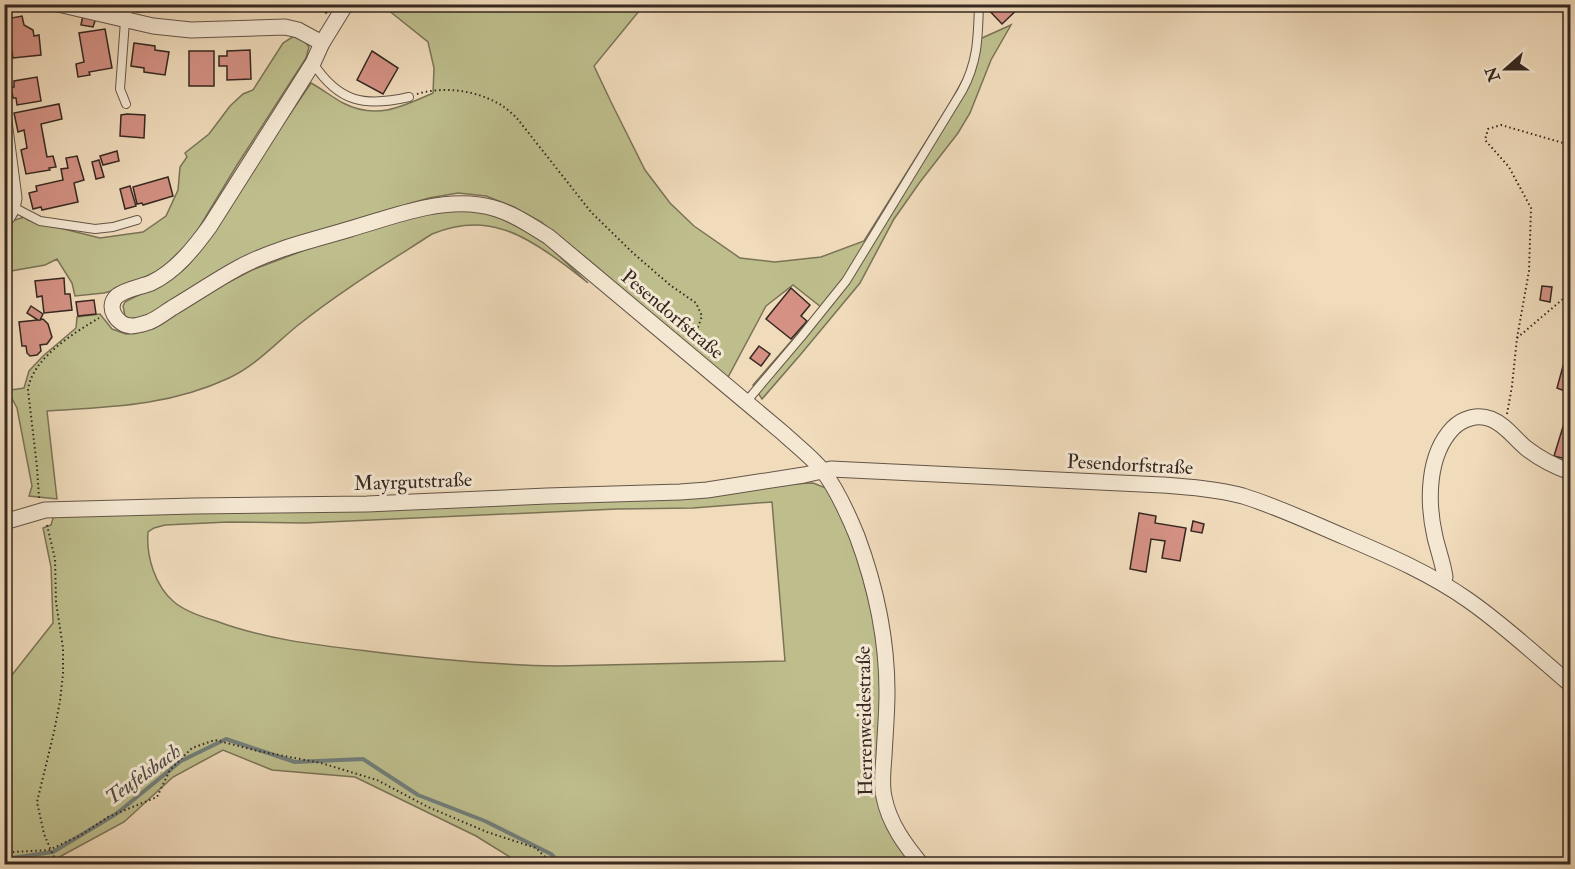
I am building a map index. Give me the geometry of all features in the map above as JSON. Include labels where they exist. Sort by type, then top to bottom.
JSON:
[{"type":"street","points":[[58,4],[125,11],[153,26],[191,30],[285,27],[298,30],[322,43]]},
{"type":"street","points":[[112,311],[116,297],[153,282],[182,260],[195,246],[220,211],[313,63],[322,43],[346,4]]},
{"type":"street","points":[[4,121],[10,197],[10,214],[4,220]]},
{"type":"street","name":"Pesendorfstraße","points":[[112,311],[122,323],[131,326],[150,322],[237,268],[318,238],[439,204],[459,203],[498,209],[549,237],[746,402],[822,470],[1162,485],[1243,496],[1306,520],[1388,556],[1442,583],[1469,600],[1570,684]]},
{"type":"street","points":[[1442,583],[1445,577],[1431,512],[1432,476],[1440,448],[1447,434],[1457,424],[1465,419],[1488,418],[1501,424],[1538,457],[1570,472]]},
{"type":"street","name":"Mayrgutstraße","points":[[4,522],[45,510],[355,504],[651,494],[707,490],[804,475],[822,470]]},
{"type":"street","name":"Herrenweidestraße","points":[[822,470],[840,498],[852,524],[874,588],[887,659],[882,779],[884,797],[896,830],[921,864]]},
{"type":"lane","points":[[746,402],[846,281],[957,99],[968,79],[975,57],[979,4]]},
{"type":"lane","points":[[125,11],[120,89],[126,104]]},
{"type":"lane","points":[[313,63],[328,82],[347,96],[372,102],[409,97]]},
{"type":"lane","points":[[10,197],[40,221],[95,229],[113,227],[137,220]]},
{"type":"path","points":[[409,97],[443,90],[465,91],[501,105],[516,117],[591,212],[633,253],[670,285],[696,303],[702,316],[696,333],[681,348]]},
{"type":"path","points":[[1501,424],[1509,410],[1517,338],[1529,271],[1531,208],[1509,167],[1485,140],[1488,129],[1501,125],[1570,145]]},
{"type":"path","points":[[1517,338],[1570,292]]},
{"type":"path","points":[[57,864],[44,834],[38,802],[60,701],[63,648],[56,602],[55,559],[46,524],[38,512],[39,490],[28,390],[29,380],[42,361],[77,331],[112,311]]},
{"type":"path","points":[[4,854],[49,848],[81,835],[108,817],[157,797],[170,770],[192,748],[215,740],[258,751],[321,762],[377,780],[428,807],[487,832],[536,848],[552,864]]},
{"type":"green space","points":[[383,5],[644,5],[594,66],[645,170],[670,203],[694,226],[740,258],[775,262],[821,257],[864,241],[971,65],[975,27],[982,38],[1011,25],[991,60],[970,113],[958,133],[894,219],[860,283],[762,399],[753,385],[821,307],[793,285],[766,306],[727,379],[590,261],[541,222],[514,207],[486,196],[458,193],[429,198],[303,235],[147,317],[130,319],[125,316],[123,306],[125,302],[175,276],[191,262],[311,83],[343,103],[367,111],[400,107],[433,93],[434,68],[428,42]]},
{"type":"green space","points":[[294,36],[304,40],[309,47],[306,58],[191,241],[160,270],[119,289],[75,296],[72,283],[57,259],[45,265],[5,272],[4,204],[11,219],[24,217],[28,220],[100,238],[143,232],[166,216],[178,190],[180,167],[187,157],[185,153],[209,134],[230,106],[243,94],[253,90],[283,43]]},
{"type":"green space","points":[[458,209],[485,213],[502,219],[540,238],[588,283],[535,244],[501,229],[466,225],[432,234],[329,301],[256,361],[229,378],[184,394],[140,404],[47,411],[57,499],[29,496],[32,486],[17,408],[10,395],[4,391],[24,388],[29,371],[76,328],[77,317],[100,314],[112,329],[126,334],[142,332],[157,326],[252,270],[318,245],[417,216]]},
{"type":"green space","points":[[813,483],[826,488],[836,501],[854,544],[872,612],[880,658],[882,694],[878,792],[913,864],[521,864],[476,836],[355,777],[272,770],[223,750],[173,777],[124,822],[50,864],[5,864],[4,685],[53,623],[51,567],[43,528],[51,525],[53,518],[58,515]],"holes":[[[772,502],[785,661],[558,666],[510,664],[391,654],[271,637],[200,616],[174,602],[162,588],[153,570],[148,532],[165,525],[228,522],[305,523],[617,509],[693,508]]]},
{"type":"building","points":[[136,4],[155,4],[156,10],[137,12]]},
{"type":"building","points":[[242,4],[271,4],[271,11],[242,11]]},
{"type":"building","points":[[321,4],[336,4],[326,13]]},
{"type":"building","points":[[983,4],[1023,4],[1002,24]]},
{"type":"building","points":[[83,15],[96,18],[93,27],[81,25]]},
{"type":"building","points":[[22,16],[24,25],[33,30],[34,36],[39,35],[41,55],[13,58],[6,19]]},
{"type":"building","points":[[105,29],[112,68],[89,72],[90,75],[78,77],[76,64],[84,62],[79,33]]},
{"type":"building","points":[[134,43],[155,46],[155,50],[169,52],[165,75],[144,72],[144,68],[131,66]]},
{"type":"building","points":[[250,50],[251,79],[227,80],[227,66],[219,66],[219,56],[227,56],[227,51]]},
{"type":"building","points":[[189,51],[214,51],[214,86],[189,86]]},
{"type":"building","points":[[372,51],[398,68],[383,94],[357,80]]},
{"type":"building","points":[[37,77],[41,101],[17,105],[11,87],[14,87],[14,81]]},
{"type":"building","points":[[59,104],[62,119],[41,124],[47,157],[53,156],[56,167],[26,174],[21,150],[27,148],[24,130],[18,132],[14,113]]},
{"type":"building","points":[[121,115],[145,115],[144,138],[120,136]]},
{"type":"building","points":[[117,151],[119,161],[103,165],[100,156]]},
{"type":"building","points":[[77,156],[84,180],[74,183],[78,202],[42,210],[41,207],[33,209],[29,193],[37,191],[36,186],[63,180],[61,169],[68,168],[66,158]]},
{"type":"building","points":[[99,160],[104,177],[96,179],[92,162]]},
{"type":"building","points":[[168,177],[173,196],[143,205],[142,203],[137,204],[133,187]]},
{"type":"building","points":[[130,186],[136,206],[125,209],[120,189]]},
{"type":"building","points":[[64,278],[65,294],[70,294],[72,310],[44,313],[42,296],[37,297],[35,281]]},
{"type":"building","points":[[1542,286],[1552,287],[1550,302],[1540,300]]},
{"type":"building","points":[[791,288],[810,305],[801,316],[807,321],[791,339],[766,319]]},
{"type":"building","points":[[94,300],[96,314],[78,316],[76,302]]},
{"type":"building","points":[[31,306],[43,314],[40,320],[43,319],[48,324],[52,337],[47,344],[40,345],[41,351],[37,355],[30,356],[26,346],[22,346],[19,322],[38,320],[27,313]]},
{"type":"building","points":[[759,346],[770,354],[761,366],[750,358]]},
{"type":"building","points":[[1566,355],[1570,357],[1570,393],[1557,388]]},
{"type":"building","points":[[1570,404],[1570,460],[1554,456]]},
{"type":"building","points":[[1139,513],[1156,516],[1155,523],[1186,528],[1180,561],[1162,558],[1165,541],[1151,539],[1146,572],[1130,569]]},
{"type":"building","points":[[1193,521],[1204,524],[1202,533],[1191,531]]},
{"type":"waterway","name":"Teufelsbach","points":[[4,859],[53,852],[116,814],[181,761],[226,739],[295,762],[363,759],[418,795],[485,821],[551,854],[561,864]]}]
